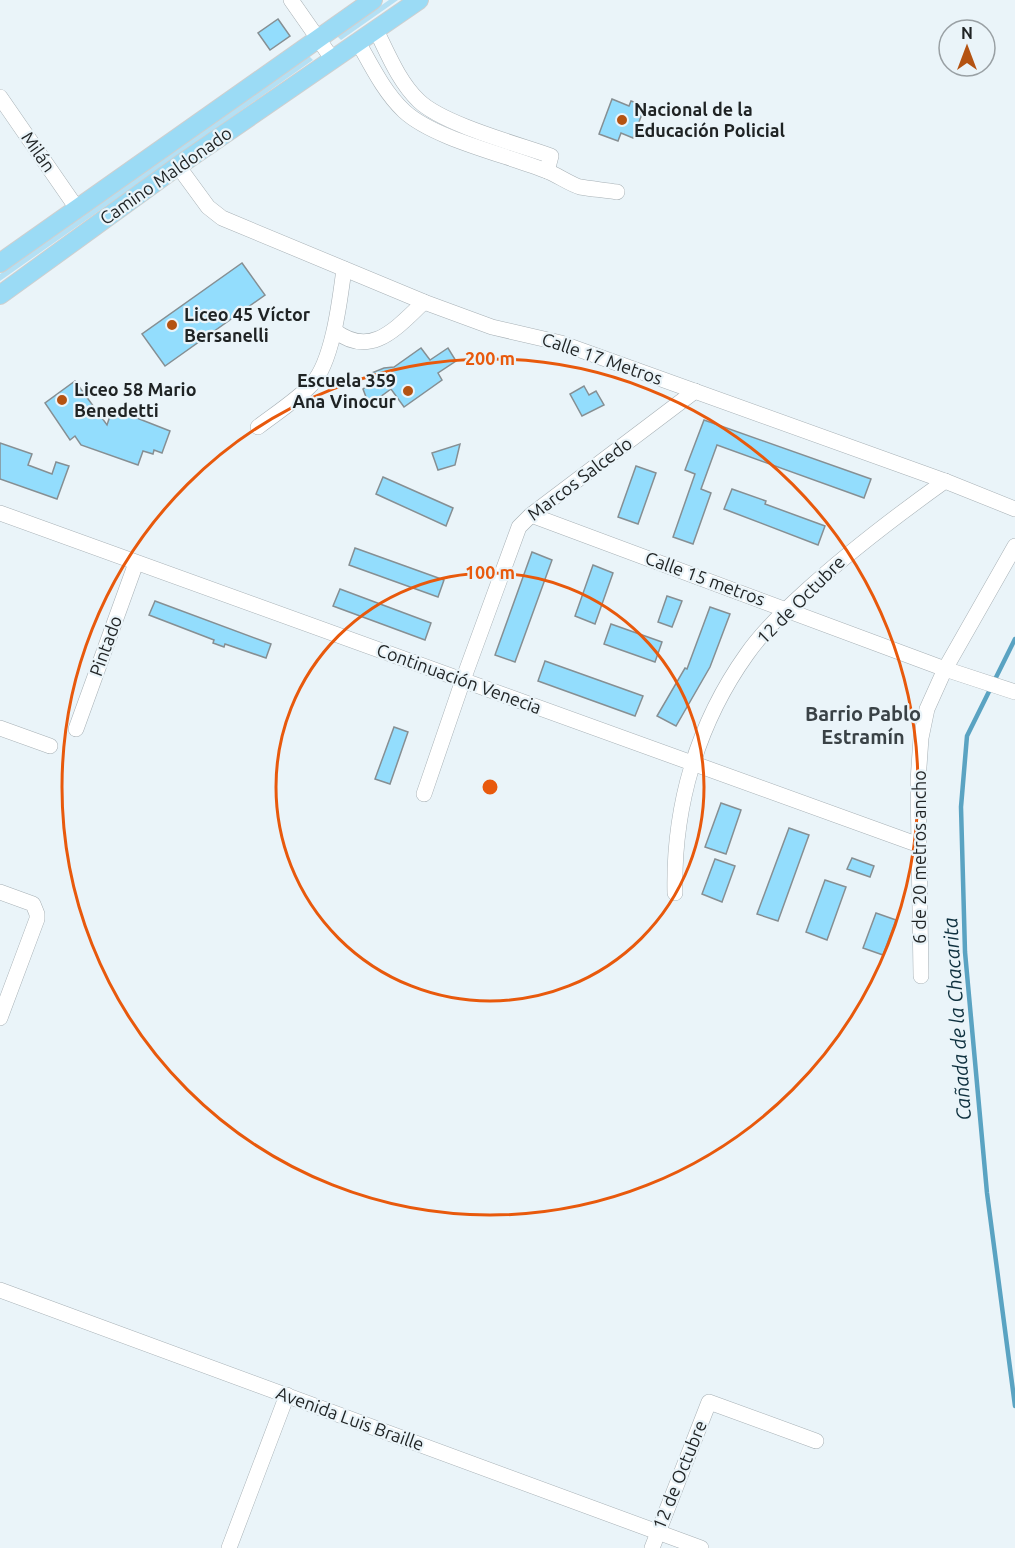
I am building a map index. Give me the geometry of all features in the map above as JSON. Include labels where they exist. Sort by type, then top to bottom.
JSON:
[{"type":"main road","name":"Camino Maldonado","points":[[0,263],[76,207],[373,0]]},
{"type":"main road","name":"Camino Maldonado","points":[[0,295],[178,166],[419,0]]},
{"type":"street","points":[[291,0],[333,60]]},
{"type":"street","points":[[376,30],[390,60],[418,100],[429,109],[549,164],[577,187],[616,192]]},
{"type":"street","points":[[358,42],[389,94],[404,111],[418,122],[438,132],[549,164]]},
{"type":"street","name":"Milán","points":[[0,97],[76,207]]},
{"type":"street","name":"Calle 17 Metros","points":[[178,166],[208,207],[222,218],[424,302],[492,327],[561,343],[1015,509]]},
{"type":"street","points":[[258,427],[314,383],[335,331],[344,268]]},
{"type":"street","points":[[335,331],[350,340],[372,342],[396,329],[424,302]]},
{"type":"street","name":"Marcos Salcedo","points":[[424,794],[519,526],[695,391]]},
{"type":"street","name":"12 de Octubre","points":[[675,893],[677,843],[683,797],[691,763],[711,714],[748,653],[787,609],[846,554],[945,482]]},
{"type":"street","name":"Continuación Venecia","points":[[0,513],[919,845]]},
{"type":"street","name":"Calle 15 metros","points":[[531,515],[945,669],[1015,692]]},
{"type":"street","name":"6 de 20 metros ancho","points":[[921,976],[918,782],[921,738],[927,709],[945,669],[1015,546]]},
{"type":"street","name":"Pintado","points":[[76,729],[136,563]]},
{"type":"street","points":[[0,728],[50,746]]},
{"type":"street","points":[[0,892],[33,904],[37,919],[0,1018]]},
{"type":"street","name":"Avenida Luis Braille","points":[[0,1290],[701,1548]]},
{"type":"street","points":[[229,1548],[287,1395]]},
{"type":"street","name":"12 de Octubre","points":[[652,1548],[709,1402],[816,1441]]},
{"type":"shaded area","points":[[389,0],[398,0],[341,40],[337,36]]},
{"type":"shaded area","points":[[309,56],[313,60],[0,281],[0,274]]},
{"type":"building","points":[[278,19],[290,36],[270,50],[258,33]]},
{"type":"building","name":"Nacional de la Educación Policial","points":[[612,99],[629,106],[631,101],[645,106],[633,138],[621,133],[618,141],[599,134]]},
{"type":"building","points":[[242,263],[265,295],[165,366],[142,334]]},
{"type":"building","points":[[421,348],[430,360],[448,348],[456,361],[438,373],[442,380],[404,407],[391,389],[369,405],[363,389],[374,381],[369,374],[394,367]]},
{"type":"building","points":[[75,381],[107,425],[110,416],[116,418],[119,411],[170,431],[162,453],[154,450],[153,454],[143,451],[138,465],[81,445],[75,436],[70,440],[45,403]]},
{"type":"building","points":[[584,386],[589,395],[596,391],[604,405],[582,416],[570,394]]},
{"type":"building","points":[[704,420],[871,479],[864,498],[717,445],[701,489],[711,493],[693,544],[673,537],[695,474],[685,470]]},
{"type":"building","points":[[0,443],[32,454],[28,465],[52,474],[56,462],[69,466],[57,499],[0,479]]},
{"type":"building","points":[[460,444],[455,465],[438,470],[432,453]]},
{"type":"building","points":[[636,466],[656,473],[638,524],[618,517]]},
{"type":"building","points":[[383,477],[453,508],[446,526],[376,494]]},
{"type":"building","points":[[732,489],[825,526],[818,545],[724,509]]},
{"type":"building","points":[[355,548],[444,580],[438,597],[349,565]]},
{"type":"building","points":[[532,552],[552,560],[515,662],[495,655]]},
{"type":"building","points":[[593,565],[613,573],[595,624],[575,616]]},
{"type":"building","points":[[340,589],[431,623],[425,640],[333,606]]},
{"type":"building","points":[[667,596],[682,601],[672,627],[658,622]]},
{"type":"building","points":[[155,601],[271,644],[266,658],[225,644],[224,647],[213,643],[214,640],[149,615]]},
{"type":"building","points":[[710,607],[730,614],[710,667],[676,726],[657,716],[685,668],[687,669]]},
{"type":"building","points":[[611,624],[662,642],[655,662],[604,644]]},
{"type":"building","points":[[545,661],[643,696],[635,716],[538,681]]},
{"type":"building","points":[[394,727],[408,732],[390,784],[375,779]]},
{"type":"building","points":[[721,803],[741,810],[726,854],[705,847]]},
{"type":"building","points":[[789,828],[809,835],[778,921],[757,914]]},
{"type":"building","points":[[852,858],[874,866],[870,877],[847,869]]},
{"type":"building","points":[[715,859],[735,866],[722,902],[702,894]]},
{"type":"building","points":[[825,880],[846,887],[827,940],[806,932]]},
{"type":"building","points":[[876,913],[896,920],[883,955],[863,948]]},
{"type":"waterway","name":"Cañada de la Chacarita","points":[[1015,639],[967,736],[961,807],[965,952],[987,1193],[1015,1406]]},
{"type":"place","name":"Nacional de la Educación Policial","points":[[622,120]]},
{"type":"place","name":"Liceo 45 Víctor Bersanelli","points":[[172,325]]},
{"type":"place","name":"Escuela 359 Ana Vinocur","points":[[408,391]]},
{"type":"place","name":"Liceo 58 Mario Benedetti","points":[[62,400]]},
{"type":"district","name":"Barrio Pablo Estramín","points":[[863,726]]}]
